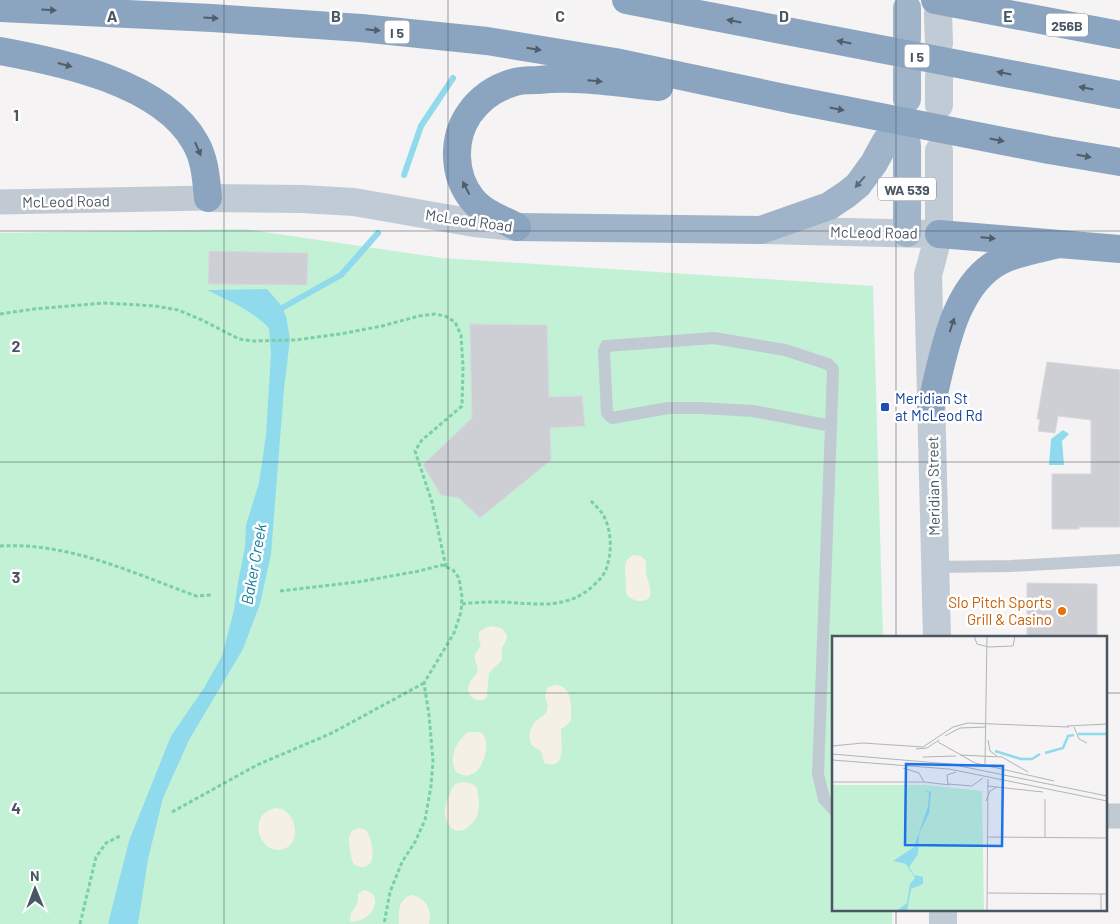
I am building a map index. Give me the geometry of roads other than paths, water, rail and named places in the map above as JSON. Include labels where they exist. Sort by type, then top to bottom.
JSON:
[{"type":"highway","name":"I 5","points":[[626,0],[1120,95]]},
{"type":"highway","name":"256B","points":[[937,7],[1015,15],[1120,35]]},
{"type":"highway","name":"I 5","points":[[0,8],[212,18],[361,28],[487,41],[616,62],[789,99],[1120,162]]},
{"type":"highway","points":[[907,8],[908,38]]},
{"type":"highway","points":[[0,51],[41,58],[113,80],[142,94],[165,109],[182,124],[198,147],[205,171],[208,198]]},
{"type":"highway","points":[[903,98],[907,70]]},
{"type":"highway","points":[[517,227],[486,211],[473,200],[464,187],[457,167],[457,148],[462,128],[469,114],[480,101],[495,90],[516,82],[552,78],[789,99]]},
{"type":"highway","name":"Meridian Street","points":[[761,230],[829,206],[858,185],[874,163],[897,143],[907,233]]},
{"type":"highway","name":"McLeod Road","points":[[517,227],[761,230]]},
{"type":"highway","points":[[939,234],[1120,249]]},
{"type":"highway","points":[[931,406],[952,324],[961,302],[972,286],[985,271],[999,262],[1013,256],[1058,244]]},
{"type":"main road","points":[[937,7],[938,43]]},
{"type":"main road","points":[[939,76],[939,105]]},
{"type":"main road","name":"Meridian Street","points":[[937,636],[928,275],[939,234],[939,151]]},
{"type":"main road","name":"McLeod Road","points":[[208,198],[302,199],[354,202],[474,223],[517,227]]},
{"type":"main road","name":"McLeod Road","points":[[761,230],[939,234]]},
{"type":"main road","name":"Meridian Street","points":[[907,233],[928,275]]},
{"type":"street","name":"McLeod Road","points":[[0,202],[208,198]]},
{"type":"lane","points":[[831,426],[753,411],[701,408],[668,408],[612,418],[607,413],[604,351],[606,346],[714,338],[785,350],[828,364],[833,369],[831,426],[818,774],[824,799],[832,808]]},
{"type":"lane","points":[[935,567],[1011,566],[1120,560]]},
{"type":"water","points":[[267,289],[280,304],[286,316],[290,339],[284,389],[271,554],[260,604],[243,649],[189,740],[163,798],[148,859],[138,924],[108,924],[129,841],[171,736],[204,688],[222,656],[234,610],[245,547],[246,525],[259,483],[266,435],[271,353],[269,328],[248,311],[207,290]]},
{"type":"water","points":[[1063,430],[1069,434],[1062,441],[1064,465],[1049,465],[1051,439]]},
{"type":"waterway","name":"Baker Creek","points":[[404,175],[421,126],[453,78]]},
{"type":"waterway","name":"Baker Creek","points":[[277,314],[282,308],[341,275],[378,233]]},
{"type":"place","name":"Meridian St at McLeod Rd","points":[[885,407]]},
{"type":"place","name":"Slo Pitch Sports Grill & Casino","points":[[1062,611]]}]
